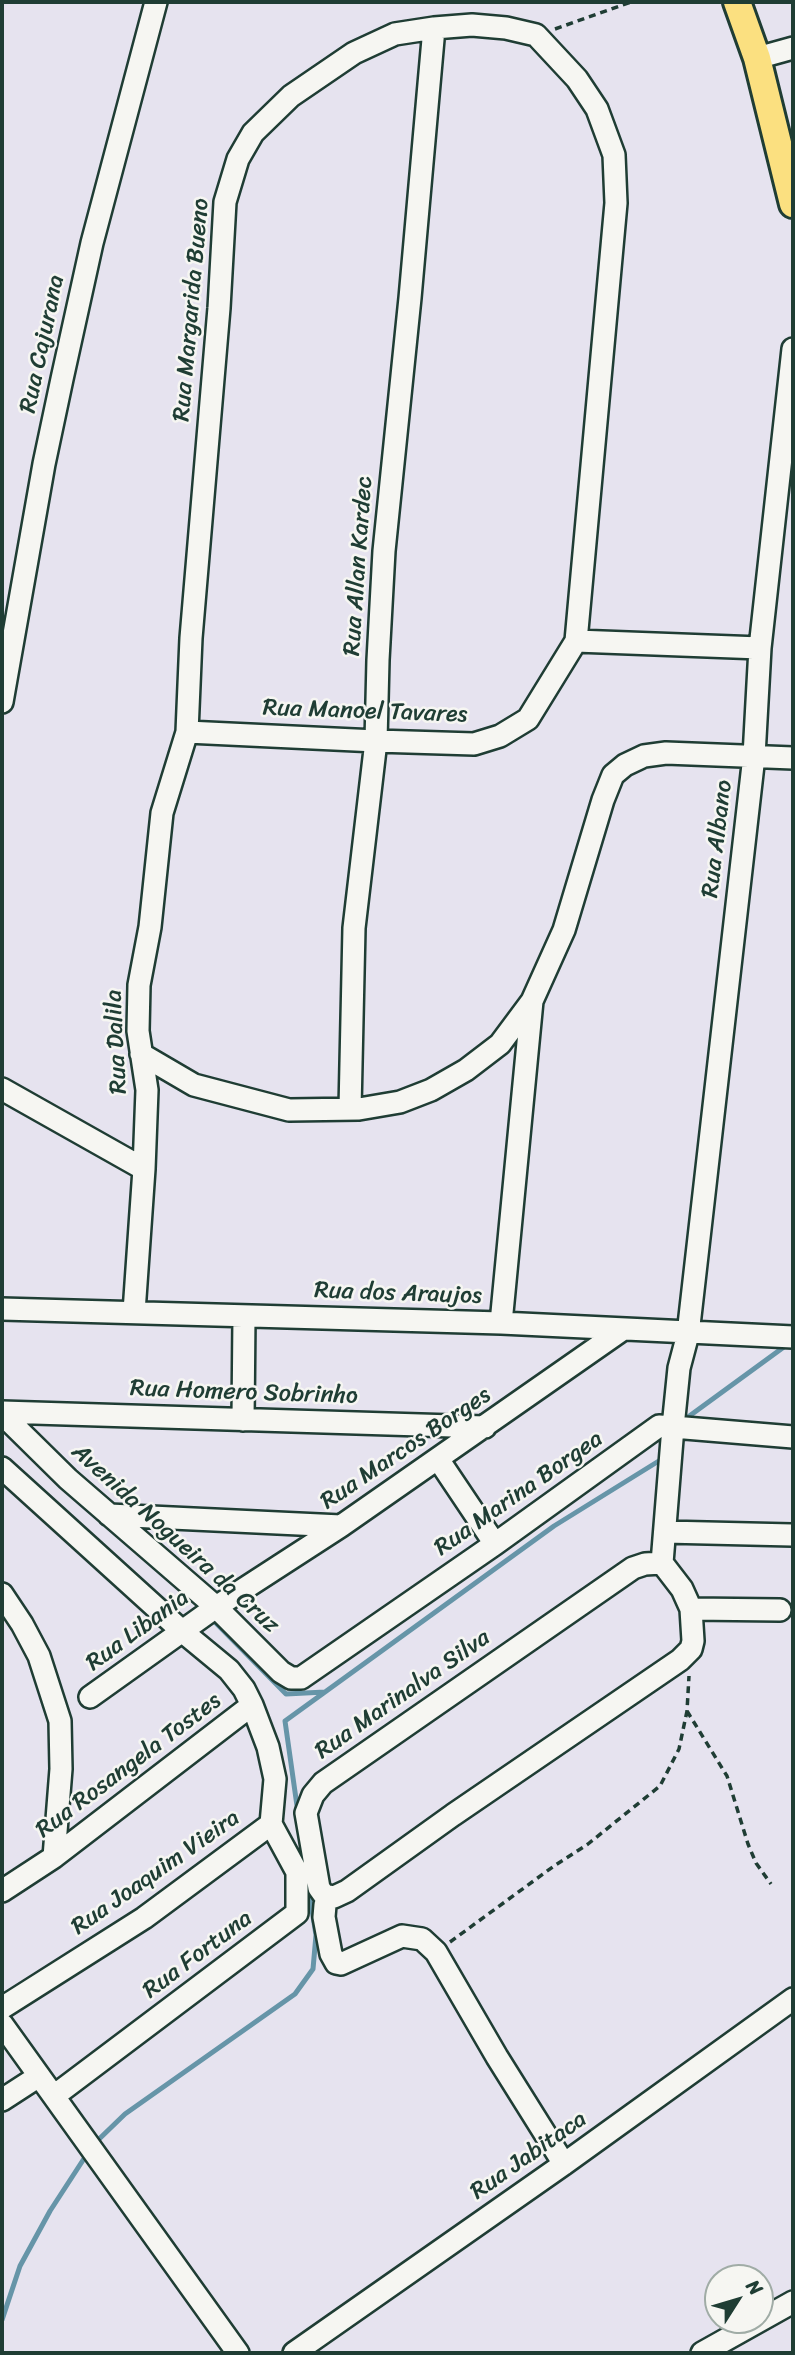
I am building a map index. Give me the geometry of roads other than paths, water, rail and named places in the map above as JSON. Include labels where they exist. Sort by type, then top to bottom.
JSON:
[{"type":"main road","points":[[737,2],[757,58],[793,204]]},
{"type":"street","name":"Rua Cajurana","points":[[2,702],[7,642],[86,270],[156,2]]},
{"type":"street","name":"Rua Margarida Bueno","points":[[187,732],[193,600],[219,308],[225,202],[237,159],[253,133],[291,96],[354,53],[395,34],[472,25],[506,28],[537,35],[577,79],[597,110],[614,155],[616,203],[576,641]]},
{"type":"street","name":"Rua Allan Kardec","points":[[350,1109],[354,928],[376,741],[377,660],[384,551],[434,28]]},
{"type":"street","points":[[757,58],[793,48]]},
{"type":"street","name":"Rua Albano","points":[[688,1334],[754,756],[760,648],[793,349]]},
{"type":"street","points":[[576,641],[760,648]]},
{"type":"street","name":"Rua Manoel Tavares","points":[[187,732],[474,744],[500,736],[528,719],[576,641]]},
{"type":"street","name":"Rua Dalila","points":[[134,1312],[147,1090],[138,1031],[139,985],[150,927],[162,813],[187,732]]},
{"type":"street","points":[[141,1054],[194,1084],[289,1110],[350,1109],[400,1102],[432,1090],[466,1070],[500,1044],[532,1001],[564,930],[613,775],[625,765],[644,756],[666,753],[793,758]]},
{"type":"street","points":[[501,1323],[532,1001]]},
{"type":"street","points":[[2,1090],[144,1169]]},
{"type":"street","name":"Rua dos Araujos","points":[[2,1309],[501,1323],[791,1337]]},
{"type":"street","points":[[243,1420],[244,1315]]},
{"type":"street","name":"Rua Marcos Borges","points":[[214,1608],[341,1526],[622,1330]]},
{"type":"street","points":[[564,2164],[436,1952],[422,1939],[402,1936],[341,1964],[337,1963],[331,1954],[324,1917],[330,1897],[347,1891],[680,1660],[691,1649],[694,1629],[691,1609],[682,1589],[662,1563],[676,1434],[679,1368],[688,1334]]},
{"type":"street","name":"Rua Homero Sobrinho","points":[[2,1413],[485,1427]]},
{"type":"street","name":"Avenida Nogueira da Cruz","points":[[2,1413],[68,1479],[214,1608],[281,1672],[291,1678],[301,1678],[319,1665]]},
{"type":"street","name":"Rua Marina Borgea","points":[[319,1665],[495,1544],[659,1426],[676,1434]]},
{"type":"street","points":[[676,1434],[793,1437]]},
{"type":"street","points":[[438,1459],[495,1544]]},
{"type":"street","points":[[2,1468],[229,1670],[244,1689],[252,1705]]},
{"type":"street","points":[[109,1515],[341,1526]]},
{"type":"street","points":[[665,1532],[792,1535]]},
{"type":"street","name":"Rua Marinalva Silva","points":[[330,1897],[319,1888],[306,1813],[313,1795],[323,1783],[633,1568],[662,1563]]},
{"type":"street","points":[[2,1594],[39,1656],[60,1721],[61,1769],[54,1857]]},
{"type":"street","name":"Rua Libania","points":[[90,1697],[214,1608]]},
{"type":"street","points":[[691,1609],[780,1610]]},
{"type":"street","name":"Rua Rosangela Tostes","points":[[2,1891],[54,1857],[252,1705]]},
{"type":"street","name":"Rua Joaquim Vieira","points":[[2,2008],[145,1918],[271,1824],[275,1779],[268,1747],[252,1705]]},
{"type":"street","name":"Rua Fortuna","points":[[54,2096],[297,1913],[297,1872],[271,1824]]},
{"type":"street","name":"Rua Jabitaca","points":[[294,2353],[793,1999]]},
{"type":"street","points":[[2,2024],[238,2353]]},
{"type":"street","points":[[2,2100],[39,2076]]},
{"type":"street","points":[[702,2353],[793,2302]]},
{"type":"waterway","points":[[685,1423],[688,1417],[788,1344]]},
{"type":"waterway","points":[[298,1813],[285,1721],[554,1526],[662,1459],[664,1455]]},
{"type":"waterway","points":[[210,1617],[286,1694],[325,1692]]},
{"type":"waterway","points":[[95,2143],[125,2114],[295,1994],[313,1969],[316,1935],[308,1885]]},
{"type":"waterway","points":[[2,2320],[20,2266],[50,2211],[87,2154]]}]
